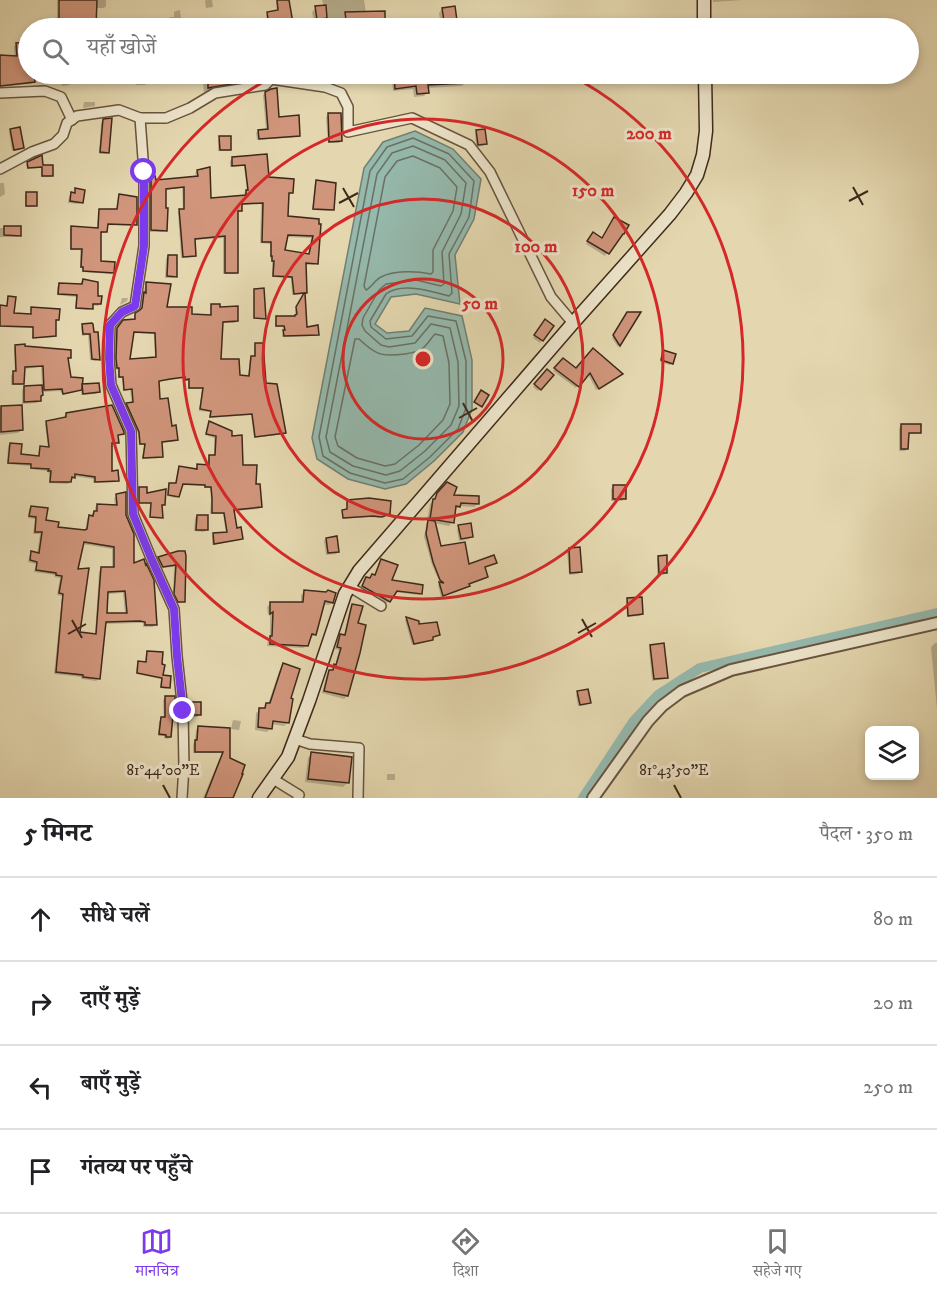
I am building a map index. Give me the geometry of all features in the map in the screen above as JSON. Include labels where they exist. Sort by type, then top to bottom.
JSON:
[{"type":"main road","points":[[704,0],[704,18]]},
{"type":"main road","points":[[259,798],[288,757],[345,594],[359,571],[686,193],[697,175],[703,155],[706,132],[705,84]]},
{"type":"street","points":[[0,168],[54,144],[63,135],[67,123],[77,116],[118,110],[140,118],[165,118],[190,108],[214,93],[266,84]]},
{"type":"street","points":[[304,84],[325,87],[341,93],[348,106],[348,132],[411,118],[469,145],[490,172],[551,297],[573,323]]},
{"type":"street","points":[[0,93],[45,91],[61,97],[72,120]]},
{"type":"street","points":[[140,118],[144,172],[144,246],[135,306],[122,312],[110,325],[109,358],[111,385],[131,431],[133,514],[174,609],[183,711],[182,798]]},
{"type":"street","points":[[350,587],[381,606]]},
{"type":"street","points":[[593,798],[648,721],[662,706],[682,691],[731,670],[937,623]]},
{"type":"street","points":[[295,739],[310,744],[359,748],[358,798]]},
{"type":"street","points":[[273,779],[298,795],[298,798]]},
{"type":"water","points":[[415,131],[453,149],[481,179],[474,219],[455,255],[460,304],[416,294],[391,297],[375,324],[387,333],[409,331],[425,308],[462,316],[472,360],[472,409],[463,432],[434,461],[406,484],[385,489],[348,479],[317,459],[312,438],[364,168],[383,142]]},
{"type":"building","points":[[59,0],[97,0],[96,18],[59,18]]},
{"type":"building","points":[[277,0],[289,0],[292,18],[268,18],[267,12],[278,10]]},
{"type":"building","points":[[326,5],[327,18],[317,18],[315,6]]},
{"type":"building","points":[[455,6],[457,18],[444,18],[442,8]]},
{"type":"building","points":[[385,11],[385,18],[346,18],[345,12]]},
{"type":"building","points":[[16,43],[18,43],[18,84],[0,86],[0,55],[17,56]]},
{"type":"building","points":[[208,84],[232,84],[208,88]]},
{"type":"building","points":[[395,84],[448,84],[428,85],[429,93],[417,94],[416,86],[395,89]]},
{"type":"building","points":[[277,88],[279,117],[299,115],[300,136],[259,139],[258,130],[268,129],[265,92]]},
{"type":"building","points":[[328,113],[341,113],[342,141],[329,142]]},
{"type":"building","points":[[112,118],[109,153],[100,152],[103,119]]},
{"type":"building","points":[[20,127],[24,148],[14,150],[10,129]]},
{"type":"building","points":[[485,129],[487,144],[478,145],[476,130]]},
{"type":"building","points":[[219,136],[231,136],[231,150],[220,150]]},
{"type":"building","points":[[267,154],[269,177],[294,179],[293,193],[289,193],[288,216],[319,219],[319,224],[321,224],[318,264],[306,263],[307,293],[305,293],[307,327],[318,325],[319,335],[284,336],[284,326],[276,326],[276,316],[295,316],[297,314],[296,307],[304,293],[294,294],[292,277],[273,276],[274,261],[271,256],[271,242],[262,242],[263,203],[242,204],[242,211],[238,211],[238,273],[225,273],[225,236],[195,239],[196,256],[183,257],[179,209],[184,209],[184,187],[166,189],[167,231],[151,230],[151,177],[155,176],[156,180],[198,176],[197,170],[210,167],[211,198],[246,195],[246,190],[248,190],[245,165],[232,166],[232,157]],"holes":[[[288,235],[313,236],[309,254],[285,250]]]},
{"type":"building","points":[[42,155],[43,165],[53,165],[53,176],[42,176],[42,167],[28,168],[27,162]]},
{"type":"building","points":[[316,180],[336,183],[334,210],[313,209]]},
{"type":"building","points":[[75,188],[85,190],[83,203],[70,201],[71,192],[75,193]]},
{"type":"building","points":[[26,192],[37,192],[37,206],[26,206]]},
{"type":"building","points":[[119,194],[137,197],[137,225],[108,224],[107,232],[101,232],[101,261],[115,262],[114,273],[83,271],[81,267],[82,249],[71,249],[71,226],[98,228],[99,209],[117,209]]},
{"type":"building","points":[[614,217],[629,225],[609,254],[587,241],[593,232],[602,238]]},
{"type":"building","points":[[4,226],[21,226],[21,236],[4,235]]},
{"type":"building","points":[[168,255],[177,255],[177,277],[167,276]]},
{"type":"building","points":[[83,279],[98,282],[98,296],[102,296],[101,304],[93,304],[93,309],[76,308],[77,295],[58,294],[59,283],[82,284]]},
{"type":"building","points":[[146,282],[171,284],[167,307],[192,307],[192,314],[211,315],[211,304],[220,304],[220,307],[238,306],[238,321],[223,322],[221,359],[239,359],[240,375],[249,376],[251,356],[255,356],[255,343],[263,343],[266,383],[277,384],[286,433],[255,437],[252,414],[210,417],[211,411],[200,409],[203,388],[189,388],[189,379],[185,380],[185,377],[170,379],[159,381],[160,399],[168,398],[172,426],[176,425],[178,440],[162,442],[163,457],[143,458],[145,444],[140,444],[139,432],[126,403],[133,402],[132,389],[124,390],[123,377],[119,377],[116,358],[117,328],[123,320],[135,319],[135,313],[142,308],[144,292],[146,293]],"holes":[[[134,332],[155,333],[156,357],[130,359]]]},
{"type":"building","points":[[264,288],[266,319],[254,318],[254,289]]},
{"type":"building","points":[[8,296],[16,297],[14,313],[31,314],[31,307],[60,309],[59,320],[56,320],[56,336],[33,338],[33,327],[0,326],[0,305],[7,306]]},
{"type":"building","points":[[627,312],[641,312],[620,346],[613,335]]},
{"type":"building","points":[[545,319],[554,326],[543,341],[534,335]]},
{"type":"building","points":[[92,323],[94,332],[98,332],[100,360],[92,359],[90,334],[83,334],[82,324]]},
{"type":"building","points":[[25,344],[25,346],[71,350],[71,358],[68,358],[71,377],[83,378],[82,390],[63,394],[62,389],[44,390],[43,366],[25,367],[24,384],[13,384],[13,371],[16,371],[15,345]]},
{"type":"building","points":[[593,348],[623,374],[599,389],[590,373],[579,387],[554,368],[563,358],[576,368]]},
{"type":"building","points":[[663,350],[676,354],[673,364],[661,360]]},
{"type":"building","points":[[547,369],[554,375],[541,390],[534,384]]},
{"type":"building","points":[[99,383],[100,392],[83,394],[82,384]]},
{"type":"building","points":[[42,385],[41,401],[24,402],[24,386]]},
{"type":"building","points":[[481,390],[489,395],[482,407],[474,402]]},
{"type":"building","points":[[22,405],[23,430],[1,432],[1,406]]},
{"type":"building","points":[[112,405],[124,432],[118,435],[119,443],[112,443],[112,471],[118,470],[119,481],[95,482],[95,477],[75,474],[71,482],[50,482],[51,471],[48,471],[49,469],[31,468],[31,464],[8,463],[10,443],[22,444],[21,454],[39,456],[40,446],[49,447],[46,421],[66,417],[66,413]]},
{"type":"building","points":[[209,421],[232,431],[232,436],[242,435],[243,465],[257,465],[256,484],[260,484],[262,507],[234,510],[237,528],[241,527],[243,539],[214,544],[213,533],[227,532],[224,513],[212,513],[211,487],[183,484],[179,497],[168,495],[169,483],[176,483],[179,466],[197,469],[197,464],[209,465],[209,455],[215,455],[216,436],[206,434]]},
{"type":"building","points":[[901,424],[921,424],[921,433],[909,433],[908,449],[901,449]]},
{"type":"building","points":[[447,482],[457,487],[454,495],[479,496],[479,504],[461,503],[460,507],[456,506],[454,523],[430,519],[433,499]]},
{"type":"building","points":[[613,485],[626,485],[626,499],[613,499]]},
{"type":"building","points":[[139,487],[147,487],[147,493],[166,489],[165,505],[162,505],[163,518],[150,517],[151,503],[139,503]]},
{"type":"building","points":[[126,492],[126,515],[134,534],[134,563],[144,559],[154,580],[157,625],[145,625],[145,622],[140,621],[106,622],[100,679],[56,672],[63,594],[59,593],[62,576],[36,570],[37,562],[30,560],[31,551],[39,553],[42,532],[35,532],[36,517],[29,516],[31,506],[48,508],[46,520],[59,522],[58,527],[85,530],[89,515],[93,516],[94,511],[97,511],[97,504],[117,505],[116,494]],"holes":[[[84,542],[114,547],[114,567],[101,567],[96,634],[80,632],[89,568],[78,569]],[[125,591],[127,613],[107,613],[108,592]]]},
{"type":"building","points":[[369,498],[391,501],[390,514],[382,517],[343,518],[342,510],[347,509],[347,500]]},
{"type":"building","points":[[197,515],[208,515],[208,530],[196,530]]},
{"type":"building","points":[[428,520],[435,521],[441,546],[465,542],[469,564],[494,555],[497,563],[485,567],[488,577],[443,596],[439,582],[444,583],[440,580],[433,562],[426,534]]},
{"type":"building","points":[[471,523],[473,537],[461,539],[458,525]]},
{"type":"building","points":[[337,536],[339,552],[328,553],[326,538]]},
{"type":"building","points":[[580,547],[582,572],[570,573],[569,548]]},
{"type":"building","points":[[185,551],[186,556],[185,602],[178,602],[174,594],[176,565],[163,567],[158,557]]},
{"type":"building","points":[[667,555],[667,573],[659,573],[658,556]]},
{"type":"building","points":[[381,559],[398,565],[392,580],[423,585],[422,594],[397,591],[390,602],[362,586],[366,577],[370,578],[372,574],[375,575]]},
{"type":"building","points":[[304,590],[326,592],[328,590],[336,593],[333,603],[325,601],[316,635],[312,634],[308,646],[270,644],[273,612],[270,614],[270,602],[303,602]]},
{"type":"building","points":[[642,597],[643,614],[628,616],[627,598]]},
{"type":"building","points":[[352,604],[363,606],[358,623],[366,625],[348,696],[324,691],[329,670],[333,670],[334,664],[336,665],[341,648],[337,647],[340,634],[345,635]]},
{"type":"building","points":[[406,617],[419,621],[419,624],[437,622],[440,635],[433,637],[433,640],[414,644]]},
{"type":"building","points":[[664,643],[668,678],[654,679],[650,645]]},
{"type":"building","points":[[147,651],[163,652],[162,664],[165,665],[163,675],[171,676],[170,688],[161,687],[162,678],[137,673],[138,661],[146,662]]},
{"type":"building","points":[[283,663],[300,669],[291,698],[293,699],[289,723],[273,721],[272,729],[258,727],[259,708],[265,708],[266,703],[270,703]]},
{"type":"building","points":[[588,689],[591,703],[580,705],[577,691]]},
{"type":"building","points":[[165,696],[175,696],[176,715],[173,715],[171,737],[159,734],[161,717],[165,717]]},
{"type":"building","points":[[189,702],[201,702],[201,715],[190,715]]},
{"type":"building","points":[[198,726],[230,728],[230,758],[245,765],[233,798],[205,798],[223,752],[195,752]]},
{"type":"building","points":[[311,752],[352,757],[349,783],[308,779]]},
{"type":"waterway","points":[[583,798],[633,722],[658,695],[700,668],[937,613]]},
{"type":"route","points":[[144,172],[144,246],[135,306],[122,312],[110,325],[109,358],[111,385],[131,431],[133,514],[174,609],[183,711]]}]
